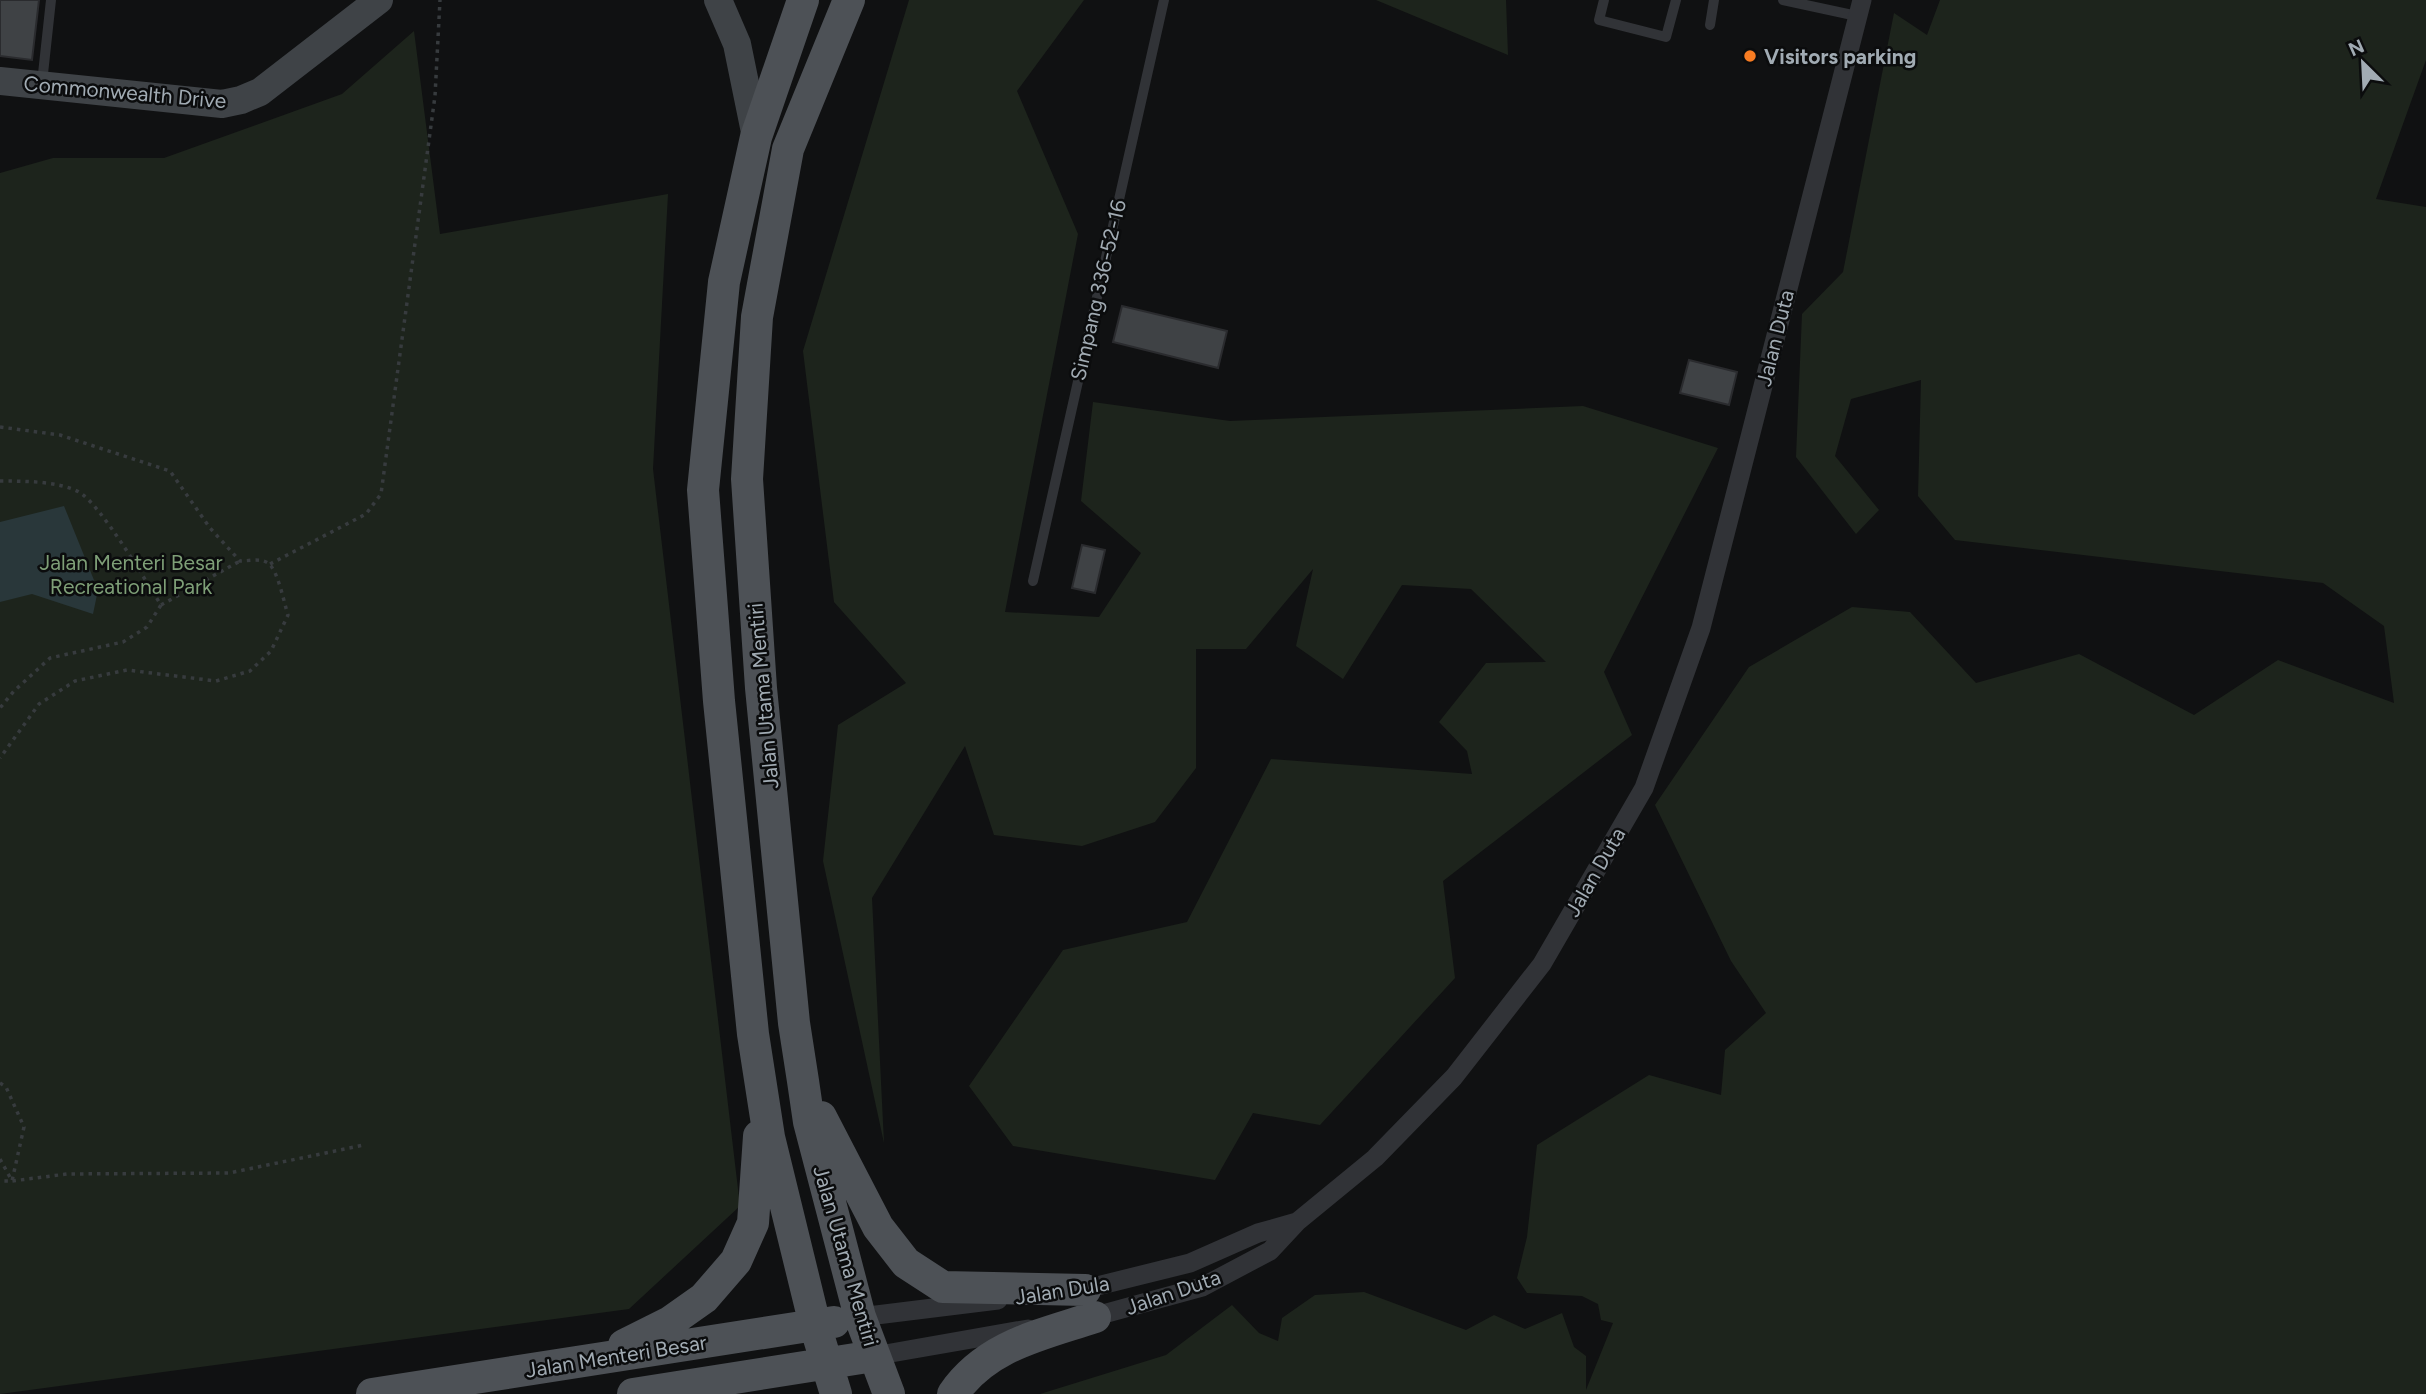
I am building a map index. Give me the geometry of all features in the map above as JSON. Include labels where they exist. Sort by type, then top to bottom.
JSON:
[{"type":"main road","name":"Jalan Utama Mentiri","points":[[803,0],[756,137],[724,282],[703,490],[719,701],[753,1034],[769,1137],[825,1364],[836,1394]]},
{"type":"main road","name":"Jalan Utama Mentiri","points":[[849,0],[788,149],[757,317],[747,479],[761,688],[794,1023],[809,1122],[860,1317],[889,1394]]},
{"type":"main road","points":[[803,1081],[878,1227],[905,1263],[943,1287],[1090,1304]]},
{"type":"main road","points":[[598,1359],[670,1322],[704,1297],[736,1261],[753,1223],[762,1095]]},
{"type":"main road","points":[[953,1394],[965,1376],[1007,1346],[1090,1304]]},
{"type":"main road","name":"Jalan Menteri Besar","points":[[372,1394],[860,1317]]},
{"type":"main road","name":"Jalan Menteri Besar","points":[[663,1393],[874,1356]]},
{"type":"street","name":"Commonwealth Drive","points":[[0,81],[222,104],[241,100],[260,92],[358,11],[379,0]]},
{"type":"street","points":[[718,0],[737,44],[756,137]]},
{"type":"street","name":"Jalan Duta","points":[[874,1356],[1090,1304],[1202,1287],[1270,1251],[1297,1222],[1375,1158],[1454,1077],[1542,964],[1644,788],[1701,628],[1859,8]]},
{"type":"street","name":"Jalan Dula","points":[[860,1317],[1090,1304],[1258,1233],[1297,1222]]},
{"type":"lane","points":[[42,85],[51,0]]},
{"type":"lane","name":"Simpang 336-52-16","points":[[1033,581],[1164,0]]},
{"type":"lane","points":[[1604,0],[1599,20],[1666,37],[1676,0]]},
{"type":"lane","points":[[1710,25],[1714,0]]},
{"type":"lane","points":[[1783,0],[1859,8]]},
{"type":"path","points":[[270,564],[366,514],[380,494],[435,96],[440,0]]},
{"type":"path","points":[[0,427],[60,435],[170,471],[210,528],[240,561]]},
{"type":"path","points":[[0,481],[40,481],[79,492],[98,510],[161,605]]},
{"type":"path","points":[[0,708],[14,691],[50,658],[123,642],[147,627],[161,605],[240,561],[261,560],[270,564],[275,572],[288,615],[271,651],[250,671],[216,681],[127,670],[75,681],[39,704],[0,758]]},
{"type":"path","points":[[0,1083],[6,1087],[24,1127],[12,1181]]},
{"type":"path","points":[[0,1181],[67,1174],[229,1173],[364,1145]]},
{"type":"path","points":[[0,1159],[12,1181]]},
{"type":"green space","points":[[909,0],[1084,0],[1017,91],[1078,234],[1005,612],[1099,617],[1141,553],[1081,501],[1093,402],[1230,421],[1583,406],[1718,448],[1604,672],[1632,735],[1443,881],[1455,978],[1320,1125],[1253,1113],[1215,1180],[1013,1146],[969,1086],[1063,950],[1187,922],[1271,759],[1472,774],[1467,751],[1439,722],[1486,663],[1546,662],[1471,589],[1402,585],[1343,679],[1296,646],[1313,569],[1246,649],[1196,649],[1196,768],[1155,822],[1082,846],[994,835],[965,746],[872,898],[884,1143],[823,861],[838,725],[906,683],[834,602],[803,351]]},
{"type":"green space","points":[[1376,0],[1506,0],[1508,55]]},
{"type":"green space","points":[[1940,0],[2426,0],[2426,60],[2376,199],[2426,207],[2426,1394],[1040,1394],[1166,1355],[1232,1305],[1259,1333],[1278,1341],[1282,1318],[1315,1295],[1364,1292],[1466,1330],[1494,1315],[1525,1329],[1562,1313],[1574,1347],[1586,1356],[1586,1390],[1613,1323],[1601,1320],[1598,1304],[1582,1296],[1527,1293],[1517,1278],[1527,1237],[1537,1145],[1649,1075],[1721,1095],[1725,1050],[1766,1013],[1731,961],[1655,805],[1749,667],[1852,607],[1910,612],[1976,683],[2079,654],[2194,715],[2278,660],[2394,703],[2384,626],[2323,583],[1955,540],[1918,496],[1921,380],[1851,399],[1835,456],[1879,510],[1856,534],[1796,457],[1802,314],[1843,272],[1894,13],[1927,35]]},
{"type":"green space","name":"Jalan Menteri Besar Recreational Park","points":[[414,31],[440,234],[668,194],[653,469],[740,1206],[629,1309],[0,1394],[0,173],[53,158],[164,158],[342,94]]},
{"type":"shaded area","points":[[64,506],[98,590],[93,614],[32,594],[0,602],[0,522]]},
{"type":"building","points":[[0,0],[39,0],[32,60],[0,56]]},
{"type":"building","points":[[1122,306],[1227,331],[1218,368],[1113,342]]},
{"type":"building","points":[[1689,360],[1737,372],[1729,405],[1680,393]]},
{"type":"building","points":[[1082,545],[1105,550],[1095,593],[1072,588]]},
{"type":"place","name":"Visitors parking","points":[[1750,56]]}]
